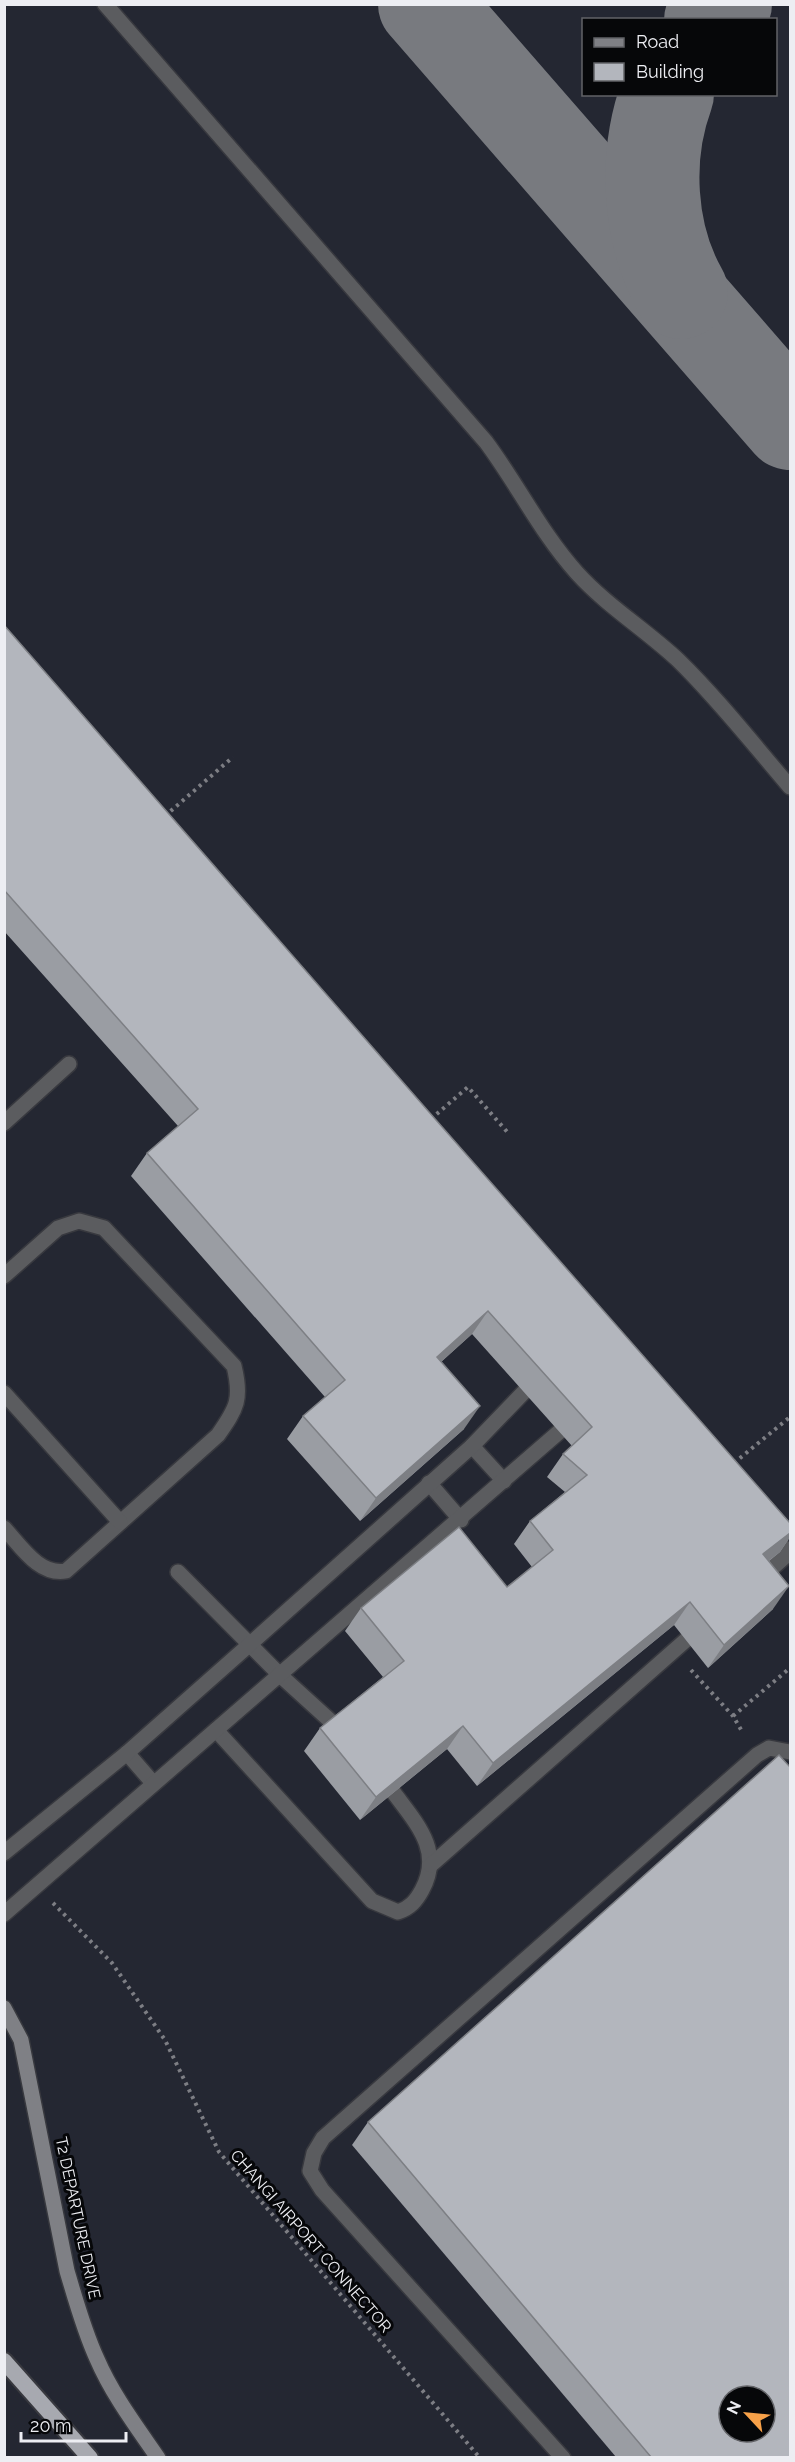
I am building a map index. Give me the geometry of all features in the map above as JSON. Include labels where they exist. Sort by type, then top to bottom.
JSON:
[{"type":"highway","points":[[4,2361],[90,2457]]},
{"type":"main road","name":"T2 DEPARTURE DRIVE","points":[[4,2008],[21,2040],[67,2271],[78,2308],[97,2360],[121,2403],[158,2457]]},
{"type":"lane","points":[[105,4],[486,441],[510,475],[532,516],[578,574],[677,660],[790,787]]},
{"type":"lane","points":[[4,1123],[69,1064]]},
{"type":"lane","points":[[4,1117],[21,1108]]},
{"type":"lane","points":[[4,1276],[58,1228],[80,1221],[104,1228],[234,1366],[238,1384],[237,1407],[218,1435],[66,1571],[54,1573],[43,1569],[4,1528]]},
{"type":"lane","points":[[4,1853],[127,1753],[249,1645],[472,1446],[524,1392]]},
{"type":"lane","points":[[4,1393],[120,1522]]},
{"type":"lane","points":[[4,1914],[461,1520],[559,1432]]},
{"type":"lane","points":[[472,1446],[504,1481]]},
{"type":"lane","points":[[429,1483],[461,1520]]},
{"type":"lane","points":[[753,1585],[790,1555],[758,1519]]},
{"type":"lane","points":[[178,1572],[281,1676],[336,1725]]},
{"type":"lane","points":[[430,1864],[686,1640]]},
{"type":"lane","points":[[216,1730],[378,1905],[392,1912],[406,1909],[423,1887],[430,1864],[428,1842],[394,1792]]},
{"type":"lane","points":[[563,2457],[322,2190],[310,2171],[315,2153],[323,2138],[757,1755],[769,1749],[790,1752]]},
{"type":"lane","points":[[127,1753],[153,1784]]},
{"type":"path","points":[[157,823],[233,757]]},
{"type":"path","points":[[429,1122],[468,1087],[509,1134]]},
{"type":"path","points":[[732,1465],[790,1417]]},
{"type":"path","points":[[674,1650],[733,1716],[757,1755]]},
{"type":"path","points":[[733,1716],[790,1668]]},
{"type":"path","name":"CHANGI AIRPORT CONNECTOR","points":[[60,1912],[112,1964],[165,2040],[219,2152],[480,2457]]},
{"type":"shaded area","points":[[5,5],[790,5],[790,2457],[5,2458]]},
{"type":"building","points":[[4,625],[790,1523],[790,1533],[763,1554],[789,1586],[724,1645],[690,1602],[493,1763],[463,1726],[376,1797],[320,1728],[404,1661],[361,1608],[459,1527],[507,1587],[553,1550],[530,1521],[587,1475],[563,1454],[592,1427],[488,1311],[437,1357],[480,1406],[376,1498],[303,1416],[345,1380],[147,1153],[198,1109],[4,890]]},
{"type":"building","points":[[779,1755],[790,1767],[790,2457],[651,2457],[368,2122]]},
{"type":"taxiway","points":[[425,4],[790,423]]},
{"type":"taxiway","points":[[713,18],[725,4]]},
{"type":"taxiway","points":[[666,96],[655,143],[653,195],[662,245],[681,292]]}]
